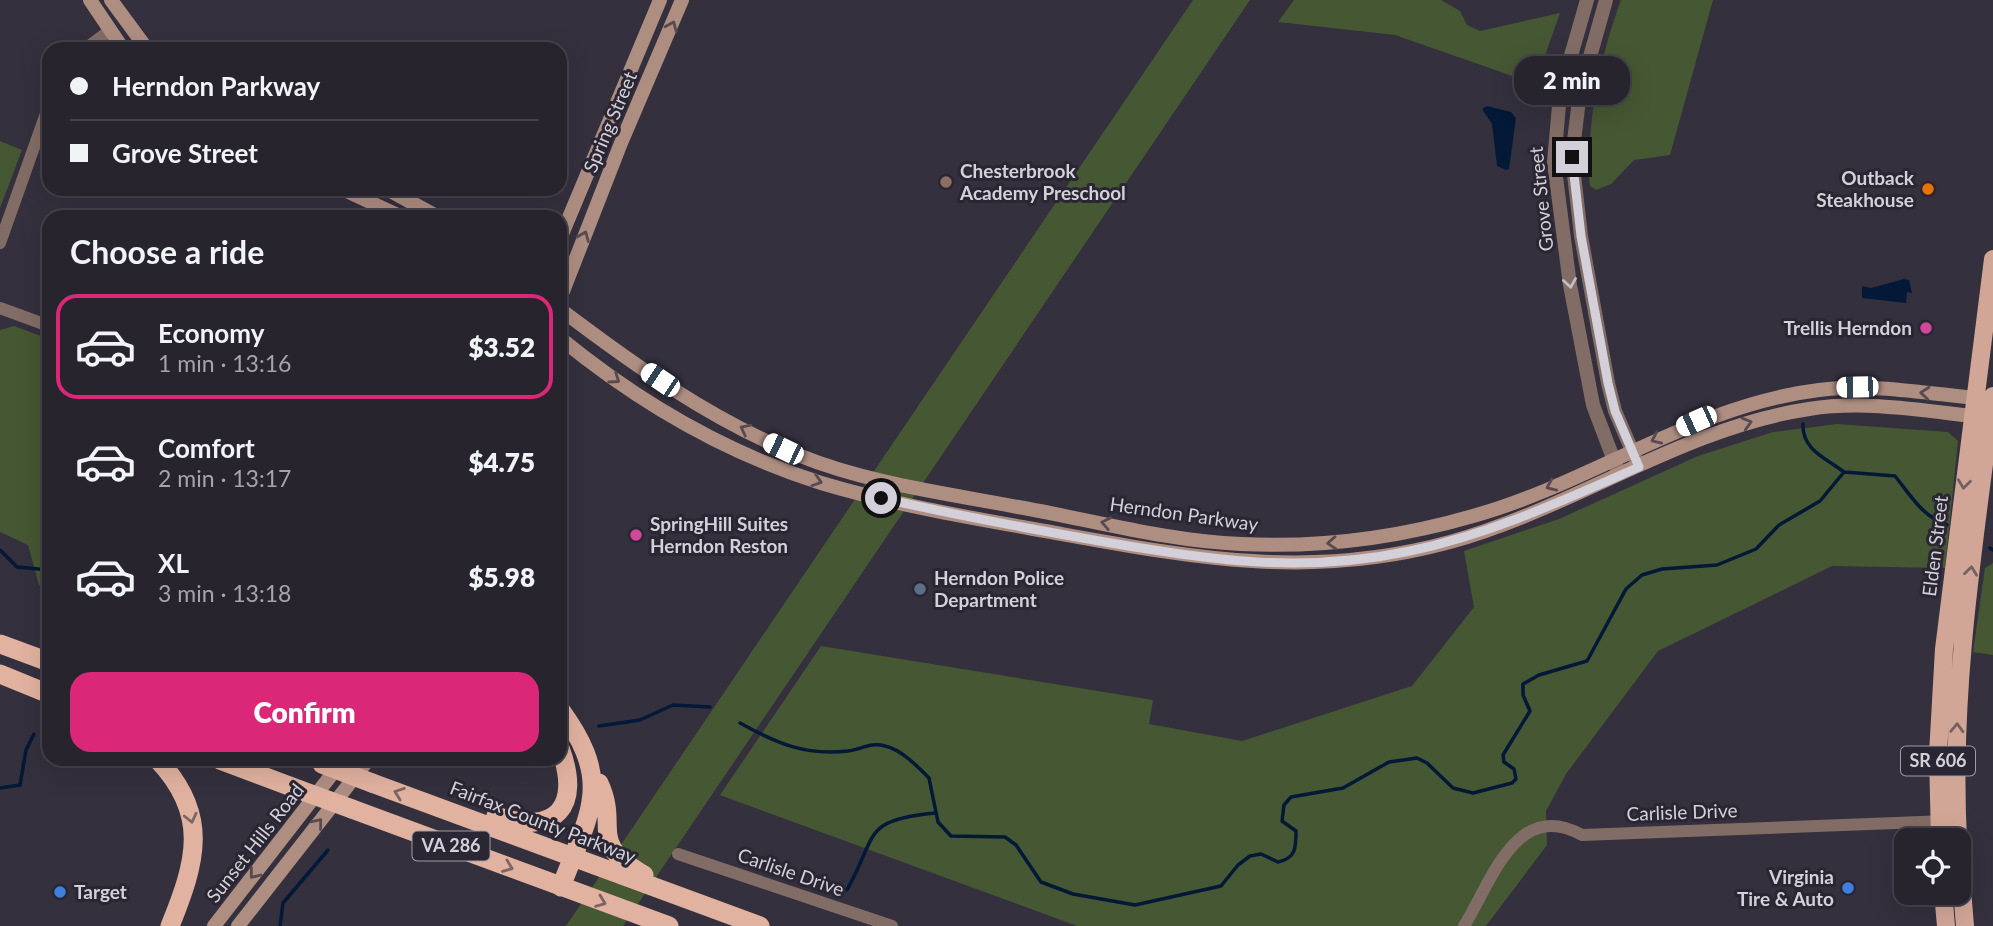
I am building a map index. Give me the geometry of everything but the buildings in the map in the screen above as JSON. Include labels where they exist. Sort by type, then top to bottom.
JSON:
[{"type":"highway","points":[[0,635],[42,647]]},
{"type":"highway","points":[[0,644],[42,660]]},
{"type":"highway","points":[[0,674],[42,691]]},
{"type":"highway","points":[[567,719],[577,734],[603,792],[606,834],[617,856],[687,900]]},
{"type":"highway","points":[[566,855],[581,785],[576,764],[567,750]]},
{"type":"highway","points":[[162,766],[181,791],[194,832],[192,865],[170,926]]},
{"type":"highway","name":"VA 286","points":[[235,766],[669,926]]},
{"type":"highway","points":[[426,802],[480,811],[523,824],[543,822],[563,808],[569,794],[566,766]]},
{"type":"highway","name":"Fairfax County Parkway","points":[[319,769],[372,783],[426,802],[760,926]]},
{"type":"highway","points":[[555,885],[594,796],[594,774]]},
{"type":"main road","points":[[90,0],[118,42]]},
{"type":"main road","points":[[111,0],[142,42]]},
{"type":"main road","name":"Spring Street","points":[[567,222],[660,0]]},
{"type":"main road","name":"Spring Street","points":[[567,281],[621,143],[682,0]]},
{"type":"main road","points":[[357,196],[386,210]]},
{"type":"main road","points":[[400,196],[425,210]]},
{"type":"main road","name":"Elden Street","points":[[1957,828],[1957,737],[1962,645],[1987,407],[1993,259]]},
{"type":"main road","name":"Herndon Parkway","points":[[567,314],[679,393],[809,459],[938,492],[1224,543],[1333,543],[1424,530],[1510,504],[1711,416],[1766,399],[1803,392],[1857,387],[1987,407]]},
{"type":"main road","name":"Herndon Parkway","points":[[567,343],[674,418],[734,449],[806,478],[944,512],[1210,560],[1304,564],[1410,551],[1501,526],[1718,432],[1808,409],[1863,405],[1987,407]]},
{"type":"main road","name":"Elden Street","points":[[1939,828],[1938,754],[1944,649],[1987,407]]},
{"type":"main road","name":"Sunset Hills Road","points":[[238,926],[363,766]]},
{"type":"main road","name":"Sunset Hills Road","points":[[214,926],[319,769]]},
{"type":"main road","points":[[1944,905],[1946,926]]},
{"type":"main road","name":"Elden Street","points":[[1963,905],[1965,926]]},
{"type":"street","name":"Grove Street","points":[[1587,0],[1560,94],[1554,162],[1570,285],[1593,405],[1620,475]]},
{"type":"street","name":"Grove Street","points":[[1606,0],[1580,92],[1572,157],[1581,236],[1604,367],[1615,411],[1639,467]]},
{"type":"street","points":[[94,42],[109,31]]},
{"type":"street","points":[[0,243],[42,125]]},
{"type":"street","points":[[0,308],[42,323]]},
{"type":"street","name":"Carlisle Drive","points":[[1944,828],[1957,821]]},
{"type":"street","name":"Carlisle Drive","points":[[1464,926],[1509,847],[1531,831],[1548,825],[1567,827],[1582,835],[1894,832]]},
{"type":"street","name":"Carlisle Drive","points":[[678,854],[892,926]]},
{"type":"green space","points":[[1193,0],[1250,0],[623,926],[566,926]]},
{"type":"green space","points":[[1294,0],[1441,0],[1460,11],[1467,25],[1480,31],[1560,13],[1535,84],[1395,35],[1278,22]]},
{"type":"green space","points":[[1621,0],[1713,0],[1670,155],[1634,160],[1611,184],[1596,190],[1590,186],[1589,177],[1593,110],[1601,65]]},
{"type":"green space","points":[[0,141],[22,150],[0,208]]},
{"type":"green space","points":[[14,326],[42,336],[42,586],[39,585],[28,545],[0,532],[0,330]]},
{"type":"green space","points":[[1837,424],[1948,432],[1958,441],[1945,568],[1832,566],[1658,651],[1566,774],[1546,811],[1547,845],[1486,926],[1077,926],[720,795],[821,646],[1153,700],[1149,724],[1242,741],[1412,686],[1474,607],[1464,551],[1559,519],[1698,456],[1773,432]]},
{"type":"green space","points":[[1993,563],[1993,655],[1973,652],[1985,568]]},
{"type":"water","points":[[1487,106],[1511,112],[1516,118],[1509,169],[1506,170],[1497,166],[1492,124],[1482,109]]},
{"type":"water","points":[[1909,280],[1912,293],[1907,292],[1906,303],[1862,298],[1862,286],[1871,288]]},
{"type":"waterway","points":[[1803,424],[1806,440],[1811,447],[1844,472]]},
{"type":"waterway","points":[[740,723],[766,737],[804,750],[848,751],[875,745],[891,748],[909,759],[929,778],[938,822],[951,836],[1005,837],[1016,845],[1041,882],[1073,894],[1135,905],[1221,886],[1238,865],[1250,856],[1261,854],[1278,862],[1288,858],[1295,847],[1296,831],[1282,821],[1284,805],[1291,797],[1343,788],[1389,762],[1417,758],[1427,763],[1453,788],[1473,793],[1512,783],[1516,779],[1514,769],[1504,762],[1503,755],[1530,711],[1523,695],[1523,684],[1539,675],[1587,661],[1626,589],[1642,575],[1662,569],[1717,565],[1756,549],[1779,525],[1820,501],[1844,472],[1895,476],[1924,511],[1947,525]]},
{"type":"waterway","points":[[0,550],[17,567],[42,569]]},
{"type":"waterway","points":[[599,726],[640,720],[673,705],[710,707]]},
{"type":"waterway","points":[[0,788],[20,785],[26,750],[34,734]]},
{"type":"waterway","points":[[847,890],[869,843],[883,826],[894,820],[935,813]]},
{"type":"waterway","points":[[280,926],[283,903],[328,850]]},
{"type":"place","name":"Chesterbrook Academy Preschool","points":[[946,182]]},
{"type":"place","name":"Outback Steakhouse","points":[[1928,189]]},
{"type":"place","name":"Trellis Herndon","points":[[1926,328]]},
{"type":"place","name":"SpringHill Suites Herndon Reston","points":[[636,535]]},
{"type":"place","name":"Herndon Police Department","points":[[920,589]]},
{"type":"place","name":"Virginia Tire & Auto","points":[[1848,888]]},
{"type":"place","name":"Target","points":[[60,892]]},
{"type":"route","points":[[881,498],[1174,555],[1231,562],[1304,564],[1390,555],[1484,532],[1535,513],[1639,467],[1615,411],[1608,383],[1581,236],[1572,157]]}]
